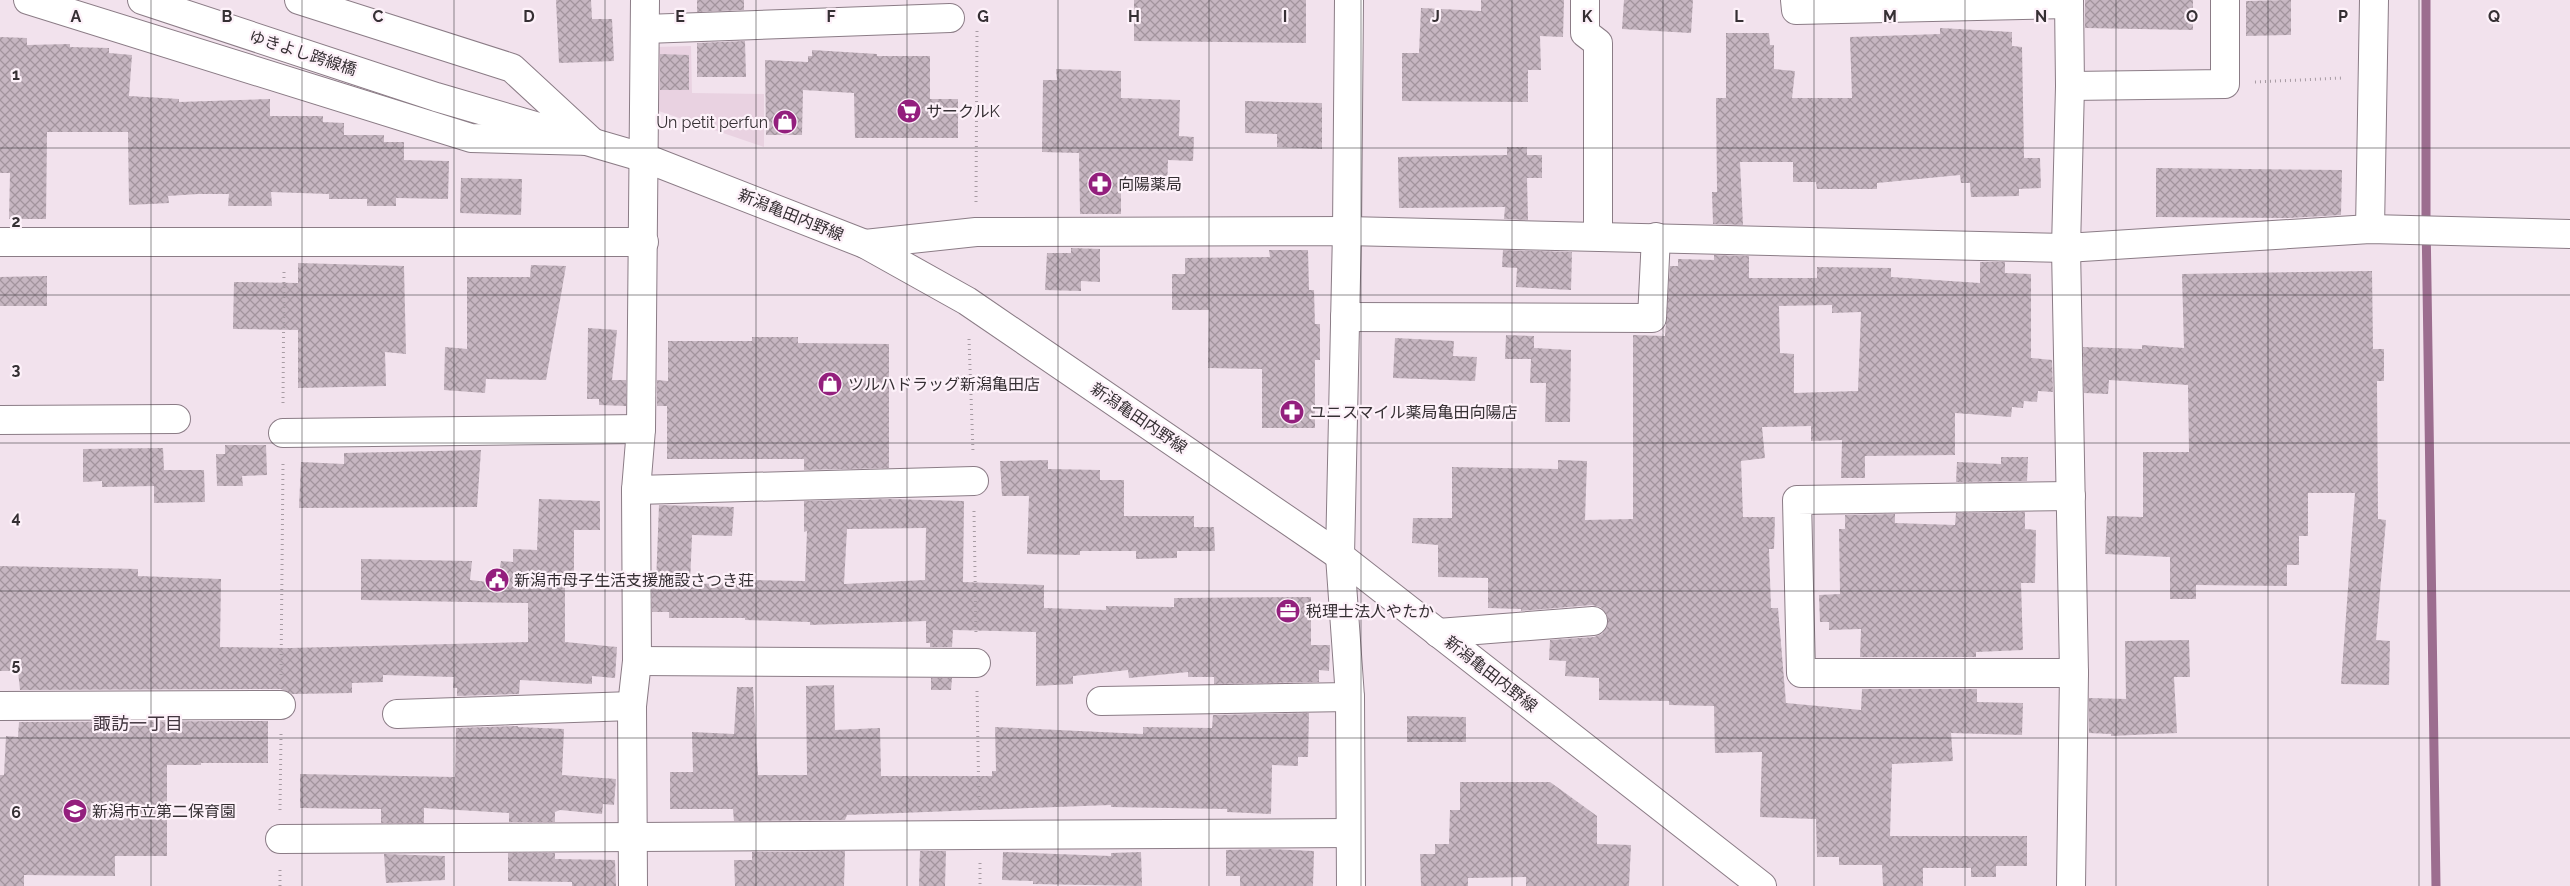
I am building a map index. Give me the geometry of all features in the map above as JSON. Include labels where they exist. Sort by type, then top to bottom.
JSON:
[{"type":"street","points":[[28,0],[472,138],[591,141]]},
{"type":"street","name":"ゆきよし跨線橋","points":[[142,0],[436,96]]},
{"type":"street","points":[[299,0],[512,68],[591,141]]},
{"type":"street","points":[[633,886],[632,706],[637,661],[636,490],[641,429],[645,0]]},
{"type":"street","points":[[1349,0],[1347,231],[1340,556],[1350,697],[1351,886]]},
{"type":"street","points":[[1585,0],[1585,33],[1598,43],[1598,235]]},
{"type":"street","points":[[1795,0],[1796,10],[2069,2],[2070,86],[2066,248],[2074,673],[2071,886]]},
{"type":"street","points":[[2070,86],[2225,84],[2225,0]]},
{"type":"street","points":[[2370,229],[2374,0]]},
{"type":"street","points":[[645,29],[950,18]]},
{"type":"street","name":"新潟亀田内野線","points":[[436,96],[645,158],[865,244],[967,300],[1340,556],[1762,886]]},
{"type":"street","points":[[865,244],[976,232],[1347,231],[1598,235],[2066,248],[2370,229],[2570,234]]},
{"type":"street","points":[[1345,317],[1652,318],[1656,237]]},
{"type":"street","points":[[0,242],[644,242]]},
{"type":"street","points":[[0,420],[176,419]]},
{"type":"street","points":[[283,433],[641,429]]},
{"type":"street","points":[[636,490],[974,481]]},
{"type":"street","points":[[2071,496],[1797,500],[1801,673],[2074,673]]},
{"type":"street","points":[[1438,633],[1593,621]]},
{"type":"street","points":[[637,661],[976,662]]},
{"type":"street","points":[[1101,701],[1350,697]]},
{"type":"street","points":[[0,706],[281,705]]},
{"type":"street","points":[[396,714],[632,706]]},
{"type":"street","points":[[280,839],[1350,833]]},
{"type":"path","points":[[976,232],[977,29]]},
{"type":"path","points":[[2225,84],[2374,76]]},
{"type":"path","points":[[280,886],[284,242]]},
{"type":"path","points":[[967,300],[974,481],[980,886]]},
{"type":"shaded area","points":[[691,46],[692,93],[764,94],[764,147],[647,107],[656,47]]},
{"type":"building","points":[[556,0],[591,0],[592,19],[612,19],[614,61],[559,63]]},
{"type":"building","points":[[697,0],[744,0],[744,10],[697,12]]},
{"type":"building","points":[[1134,0],[1306,0],[1306,43],[1134,41]]},
{"type":"building","points":[[1481,0],[1564,0],[1563,37],[1540,36],[1541,70],[1528,70],[1528,102],[1402,101],[1402,53],[1419,53],[1421,8],[1481,11]]},
{"type":"building","points":[[1624,0],[1693,0],[1691,33],[1622,29]]},
{"type":"building","points":[[2085,0],[2193,0],[2193,30],[2085,28]]},
{"type":"building","points":[[2291,0],[2291,35],[2246,36],[2246,1]]},
{"type":"building","points":[[1940,28],[2012,32],[2012,46],[2022,47],[2024,158],[2040,158],[2041,188],[2019,189],[2019,196],[1971,197],[1970,183],[1961,183],[1960,175],[1877,183],[1877,189],[1817,189],[1816,182],[1793,182],[1793,162],[1740,162],[1743,225],[1713,224],[1712,192],[1717,192],[1716,98],[1726,98],[1726,33],[1769,33],[1770,45],[1774,45],[1774,69],[1795,71],[1792,98],[1852,98],[1850,37],[1940,34]]},
{"type":"building","points":[[0,37],[27,38],[27,45],[70,44],[70,47],[109,48],[109,53],[132,55],[129,96],[179,99],[179,102],[270,99],[270,116],[323,116],[323,122],[344,123],[344,135],[384,135],[384,142],[404,142],[404,160],[449,161],[448,199],[396,198],[396,206],[367,206],[367,199],[329,199],[329,194],[271,192],[272,206],[228,206],[229,194],[168,196],[169,203],[129,205],[128,132],[47,132],[46,219],[9,219],[10,173],[0,173]]},
{"type":"building","points":[[745,41],[746,77],[697,77],[697,43]]},
{"type":"building","points":[[812,50],[877,54],[877,56],[930,56],[930,99],[958,99],[958,138],[855,138],[854,93],[803,90],[802,135],[766,135],[765,60],[808,62],[808,56],[812,56]]},
{"type":"building","points":[[660,54],[689,55],[689,90],[660,90]]},
{"type":"building","points":[[1056,69],[1121,71],[1121,98],[1180,100],[1179,136],[1194,137],[1193,161],[1168,160],[1167,190],[1121,188],[1121,214],[1080,214],[1079,153],[1042,152],[1043,80],[1057,80]]},
{"type":"building","points":[[1245,101],[1322,103],[1322,149],[1277,147],[1277,134],[1245,133]]},
{"type":"building","points":[[1507,147],[1527,147],[1527,155],[1542,155],[1542,178],[1527,178],[1528,220],[1504,219],[1505,207],[1399,208],[1398,157],[1507,155]]},
{"type":"building","points":[[2156,168],[2342,170],[2341,215],[2288,218],[2156,217]]},
{"type":"building","points":[[461,178],[522,179],[521,215],[460,213]]},
{"type":"building","points":[[1071,248],[1100,249],[1100,282],[1081,281],[1081,291],[1045,290],[1047,253],[1071,253]]},
{"type":"building","points":[[1269,250],[1308,250],[1309,290],[1314,290],[1315,324],[1320,324],[1320,360],[1315,360],[1315,428],[1262,428],[1262,369],[1208,368],[1209,310],[1172,310],[1172,274],[1185,274],[1185,258],[1270,257]]},
{"type":"building","points":[[1503,250],[1572,252],[1571,290],[1516,287],[1517,268],[1502,267]]},
{"type":"building","points":[[1714,255],[1749,256],[1749,278],[1817,278],[1817,267],[1891,268],[1891,277],[1980,283],[1980,262],[2005,262],[2005,273],[2031,274],[2031,358],[2052,360],[2053,392],[2038,391],[2037,402],[2024,401],[2023,408],[2012,407],[2011,417],[1955,413],[1955,455],[1865,456],[1865,478],[1841,478],[1842,440],[1811,441],[1811,426],[1762,427],[1765,458],[1741,461],[1743,517],[1775,517],[1774,549],[1769,549],[1771,608],[1778,608],[1786,703],[1861,710],[1862,689],[1977,689],[1977,702],[2023,703],[2022,735],[1951,733],[1953,761],[1892,764],[1890,836],[2027,836],[2027,866],[1996,866],[1996,877],[1971,877],[1971,868],[1923,868],[1923,886],[1883,886],[1882,865],[1839,865],[1839,857],[1817,857],[1816,819],[1760,817],[1762,752],[1715,753],[1714,706],[1669,705],[1669,701],[1599,700],[1599,678],[1565,676],[1566,661],[1549,660],[1550,640],[1594,637],[1602,634],[1607,627],[1608,619],[1606,613],[1600,607],[1592,605],[1521,611],[1521,609],[1488,608],[1488,578],[1438,577],[1438,545],[1412,543],[1413,518],[1452,518],[1452,467],[1558,469],[1558,460],[1587,461],[1585,520],[1633,519],[1633,335],[1665,336],[1670,266],[1678,266],[1678,259],[1714,260]],"holes":[[[1832,305],[1832,313],[1861,312],[1858,391],[1794,393],[1794,354],[1780,353],[1779,306]]]},
{"type":"building","points":[[298,263],[404,266],[406,354],[385,352],[386,386],[298,388],[298,330],[233,329],[234,282],[298,283]]},
{"type":"building","points":[[531,265],[566,266],[546,380],[486,379],[485,393],[444,390],[445,347],[467,349],[467,277],[530,277]]},
{"type":"building","points":[[2372,271],[2373,349],[2384,349],[2384,381],[2377,381],[2378,519],[2386,520],[2376,640],[2390,641],[2389,685],[2341,684],[2355,493],[2308,493],[2308,536],[2299,536],[2299,565],[2287,565],[2287,586],[2196,585],[2196,599],[2170,599],[2170,557],[2105,554],[2107,516],[2143,517],[2143,452],[2189,452],[2188,385],[2109,380],[2108,394],[2084,393],[2083,347],[2142,349],[2142,345],[2184,348],[2182,274]]},
{"type":"building","points":[[47,276],[47,306],[0,306],[0,277]]},
{"type":"building","points":[[588,328],[617,330],[612,380],[626,380],[626,406],[599,405],[599,399],[587,399]]},
{"type":"building","points":[[1506,335],[1534,336],[1534,348],[1571,350],[1570,422],[1545,422],[1546,383],[1530,383],[1531,359],[1505,359]]},
{"type":"building","points":[[752,337],[798,337],[798,343],[889,344],[889,468],[804,470],[804,459],[667,459],[667,406],[657,406],[657,380],[668,381],[668,341],[752,341]]},
{"type":"building","points":[[1395,338],[1454,341],[1453,356],[1477,357],[1475,381],[1393,378]]},
{"type":"building","points":[[225,445],[266,445],[267,475],[242,476],[243,486],[217,486],[216,454],[225,454]]},
{"type":"building","points":[[163,448],[164,470],[204,470],[205,502],[154,503],[154,486],[102,487],[102,481],[83,482],[83,449]]},
{"type":"building","points":[[481,450],[477,507],[299,508],[301,462],[344,464],[344,453]]},
{"type":"building","points":[[2001,457],[2028,457],[2027,481],[1956,482],[1957,462],[2001,464]]},
{"type":"building","points":[[1048,460],[1048,469],[1100,470],[1100,480],[1124,480],[1124,516],[1194,516],[1194,527],[1214,527],[1215,551],[1177,551],[1177,558],[1136,559],[1136,551],[1080,551],[1080,555],[1027,554],[1029,496],[1002,496],[1000,461]]},
{"type":"building","points":[[539,499],[600,501],[600,530],[574,530],[574,585],[565,585],[565,642],[617,647],[615,678],[592,676],[592,684],[520,680],[519,694],[457,696],[457,688],[453,688],[454,677],[383,675],[383,682],[352,683],[352,693],[292,694],[281,689],[20,690],[18,671],[0,671],[0,566],[138,569],[138,576],[221,579],[220,647],[290,648],[528,642],[528,603],[361,600],[361,559],[472,561],[470,580],[497,583],[501,561],[513,562],[513,549],[537,550]]},
{"type":"building","points":[[889,499],[964,501],[963,582],[1044,585],[1044,608],[1106,610],[1106,606],[1174,607],[1174,598],[1311,597],[1311,645],[1330,645],[1329,671],[1319,670],[1319,682],[1214,684],[1214,677],[1188,677],[1188,672],[1129,678],[1128,670],[1073,676],[1073,684],[1036,686],[1036,632],[953,630],[952,647],[930,647],[930,643],[926,643],[926,621],[810,625],[810,622],[745,620],[745,618],[669,618],[669,612],[652,612],[652,584],[656,584],[659,505],[734,507],[732,536],[692,535],[690,584],[745,583],[746,580],[805,581],[807,531],[804,532],[804,501]],"holes":[[[926,528],[925,580],[844,584],[847,529]]]},
{"type":"building","points":[[2025,512],[2025,529],[2036,530],[2035,583],[2021,583],[2023,650],[1976,652],[1976,657],[1860,657],[1861,629],[1829,630],[1829,622],[1820,622],[1819,595],[1840,594],[1839,529],[1845,529],[1845,515],[1895,514],[1895,523],[1955,525],[1956,513]]},
{"type":"building","points":[[2189,640],[2190,677],[2174,677],[2177,733],[2111,736],[2111,734],[2089,733],[2089,698],[2126,699],[2125,641]]},
{"type":"building","points":[[931,678],[952,678],[951,690],[931,690]]},
{"type":"building","points":[[834,685],[835,730],[880,728],[881,776],[992,776],[992,771],[996,771],[995,727],[1143,734],[1143,727],[1212,728],[1213,715],[1309,713],[1308,757],[1298,757],[1298,766],[1272,765],[1271,814],[1227,812],[1227,809],[1111,807],[1111,805],[847,815],[845,820],[734,821],[733,809],[670,809],[670,772],[693,772],[692,732],[734,734],[737,687],[753,687],[758,775],[807,775],[806,686]]},
{"type":"building","points":[[1407,716],[1466,717],[1466,742],[1407,742]]},
{"type":"building","points":[[268,721],[268,763],[167,765],[167,856],[115,856],[115,876],[24,875],[24,886],[0,886],[0,775],[4,775],[6,736],[18,737],[19,722]]},
{"type":"building","points":[[518,726],[564,729],[562,775],[616,779],[614,805],[603,804],[602,814],[560,810],[555,812],[555,822],[509,822],[509,813],[424,808],[424,823],[381,823],[381,809],[300,808],[300,774],[455,777],[456,728]]},
{"type":"building","points":[[1460,782],[1550,782],[1597,816],[1597,844],[1631,845],[1629,886],[1526,886],[1526,877],[1468,878],[1468,886],[1421,886],[1420,854],[1435,854],[1435,844],[1449,844],[1450,810],[1460,810]]},
{"type":"building","points":[[1226,850],[1314,851],[1313,886],[1240,886],[1240,876],[1226,876]]},
{"type":"building","points":[[845,851],[844,886],[735,886],[734,860],[752,860],[752,852]]},
{"type":"building","points":[[920,851],[946,851],[945,886],[919,886]]},
{"type":"building","points":[[1003,852],[1111,856],[1111,853],[1141,852],[1142,886],[1033,884],[1033,881],[1002,880]]},
{"type":"building","points":[[508,853],[555,853],[555,859],[615,860],[616,886],[572,886],[572,882],[508,881]]},
{"type":"building","points":[[384,854],[445,856],[445,880],[386,883]]},
{"type":"waterway","points":[[2426,0],[2426,218],[2436,886]]},
{"type":"place","name":"サークルK","points":[[909,111]]},
{"type":"place","name":"Un petit perfun","points":[[785,122]]},
{"type":"place","name":"向陽薬局","points":[[1100,184]]},
{"type":"place","name":"ツルハドラッグ新潟亀田店","points":[[830,384]]},
{"type":"place","name":"ユニスマイル薬局亀田向陽店","points":[[1292,412]]},
{"type":"place","name":"新潟市母子生活支援施設さつき荘","points":[[497,580]]},
{"type":"place","name":"税理士法人やたか","points":[[1288,611]]},
{"type":"place","name":"新潟市立第二保育園","points":[[75,811]]},
{"type":"district","name":"諏訪一丁目","points":[[138,723]]}]
